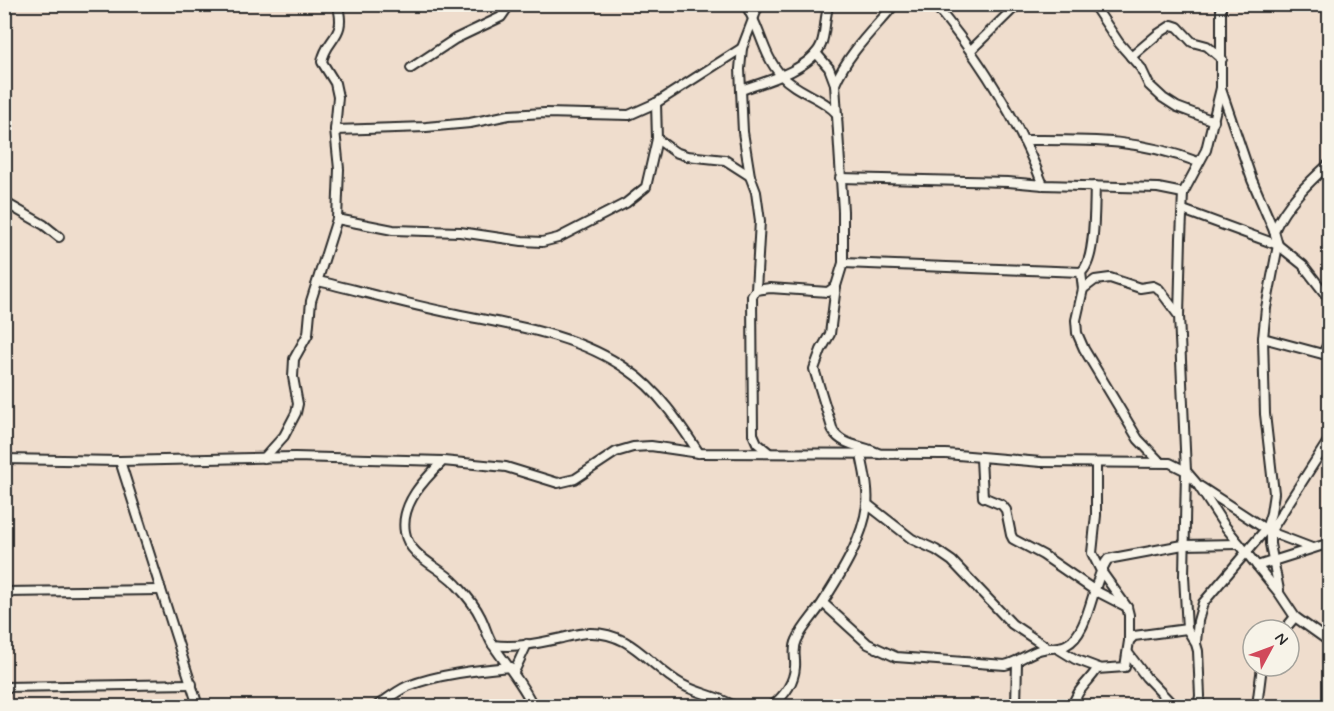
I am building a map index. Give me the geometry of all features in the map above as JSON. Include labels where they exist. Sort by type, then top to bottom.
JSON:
[{"type":"street","points":[[411,68],[455,39],[501,17],[510,4]]},
{"type":"street","points":[[745,4],[754,17],[766,48],[781,75],[797,88],[826,103],[838,116]]},
{"type":"street","points":[[759,4],[742,48],[740,69],[743,132],[760,221],[756,290],[751,303],[753,434],[758,443],[768,452]]},
{"type":"street","points":[[741,90],[781,75],[799,66],[816,53],[821,45],[829,4]]},
{"type":"street","points":[[836,84],[841,70],[851,55],[895,4]]},
{"type":"street","points":[[934,4],[990,77],[1023,140],[1043,185]]},
{"type":"street","points":[[971,50],[1018,4]]},
{"type":"street","points":[[1093,4],[1141,68],[1149,84],[1168,102],[1214,121]]},
{"type":"street","points":[[1196,644],[1187,629],[1183,545],[1186,471],[1179,316],[1183,193],[1206,150],[1221,87],[1221,4]]},
{"type":"street","points":[[264,458],[284,436],[296,413],[298,404],[292,367],[308,334],[311,301],[337,219],[339,169],[335,130],[337,90],[322,62],[340,30],[339,6]]},
{"type":"street","points":[[1131,57],[1172,25],[1178,27],[1192,42],[1207,46],[1222,59]]},
{"type":"street","points":[[335,130],[426,128],[470,123],[509,115],[545,113],[629,115],[656,104],[742,48]]},
{"type":"street","points":[[816,53],[829,68],[836,84],[843,211],[843,263],[836,286],[830,334],[814,369],[837,438],[871,449],[881,455]]},
{"type":"street","points":[[1221,87],[1252,180],[1278,245],[1266,308],[1263,338],[1265,414],[1274,493],[1268,530],[1280,593]]},
{"type":"street","points":[[337,219],[393,230],[460,232],[542,242],[573,232],[626,203],[646,187],[657,139],[656,104]]},
{"type":"street","points":[[657,139],[675,152],[687,156],[725,160],[750,176]]},
{"type":"street","points":[[1023,140],[1129,142],[1157,148],[1198,162]]},
{"type":"street","points":[[1274,231],[1289,205],[1329,163]]},
{"type":"street","points":[[840,178],[1158,188],[1183,193]]},
{"type":"street","points":[[843,263],[1081,272],[1086,268],[1090,256],[1095,186]]},
{"type":"street","points":[[4,202],[30,216],[59,237]]},
{"type":"street","points":[[1183,210],[1278,245],[1303,265],[1329,300]]},
{"type":"street","points":[[1081,272],[1083,289],[1076,320],[1077,333],[1084,349],[1138,439],[1160,462]]},
{"type":"street","points":[[1083,289],[1095,280],[1110,278],[1140,288],[1153,286],[1159,289],[1179,316]]},
{"type":"street","points":[[318,281],[564,338],[605,356],[629,370],[646,384],[684,430],[699,453]]},
{"type":"street","points":[[756,290],[770,288],[828,292],[836,286]]},
{"type":"street","points":[[1263,338],[1326,355],[1329,339]]},
{"type":"street","points":[[1198,706],[1200,696],[1196,644],[1198,621],[1203,603],[1268,530],[1329,438]]},
{"type":"street","points":[[4,459],[120,461],[295,457],[443,461],[506,467],[558,483],[575,479],[616,452],[633,447],[651,446],[699,453],[946,454],[1041,462],[1170,463],[1186,471],[1198,485],[1246,554],[1280,593],[1295,617],[1329,642]]},
{"type":"street","points":[[772,706],[789,688],[794,678],[794,648],[797,639],[823,603],[862,527],[867,504],[861,455]]},
{"type":"street","points":[[981,458],[983,497],[1002,505],[1006,510],[1013,539],[1043,555],[1094,590],[1127,607]]},
{"type":"street","points":[[120,461],[198,706]]},
{"type":"street","points":[[443,461],[418,489],[406,512],[405,533],[410,546],[418,555],[445,573],[475,607],[493,645],[512,670],[533,706]]},
{"type":"street","points":[[1096,464],[1096,515],[1092,553],[1101,571],[1127,607],[1129,641],[1124,668]]},
{"type":"street","points":[[1198,485],[1268,530],[1312,548]]},
{"type":"street","points":[[867,504],[912,539],[936,550],[952,561],[1012,624],[1048,648]]},
{"type":"street","points":[[1257,566],[1329,543]]},
{"type":"street","points":[[823,603],[868,644],[896,657],[1005,666],[1036,651],[1057,648],[1070,643],[1082,626],[1101,571],[1108,559],[1183,545],[1239,544]]},
{"type":"street","points":[[4,592],[161,590]]},
{"type":"street","points":[[1129,641],[1134,636],[1187,629]]},
{"type":"street","points":[[493,645],[506,647],[527,645],[585,633],[604,633],[630,644],[680,684],[734,706]]},
{"type":"street","points":[[512,670],[527,645]]},
{"type":"street","points":[[1057,648],[1081,662],[1099,668],[1124,668],[1146,677]]},
{"type":"street","points":[[1128,653],[1146,677],[1174,706]]},
{"type":"street","points":[[1016,706],[1017,662]]},
{"type":"street","points":[[1073,706],[1077,694],[1099,668]]},
{"type":"street","points":[[377,706],[406,687],[425,681],[484,669],[512,670]]},
{"type":"street","points":[[1257,706],[1260,678]]},
{"type":"street","points":[[4,687],[192,684]]}]
